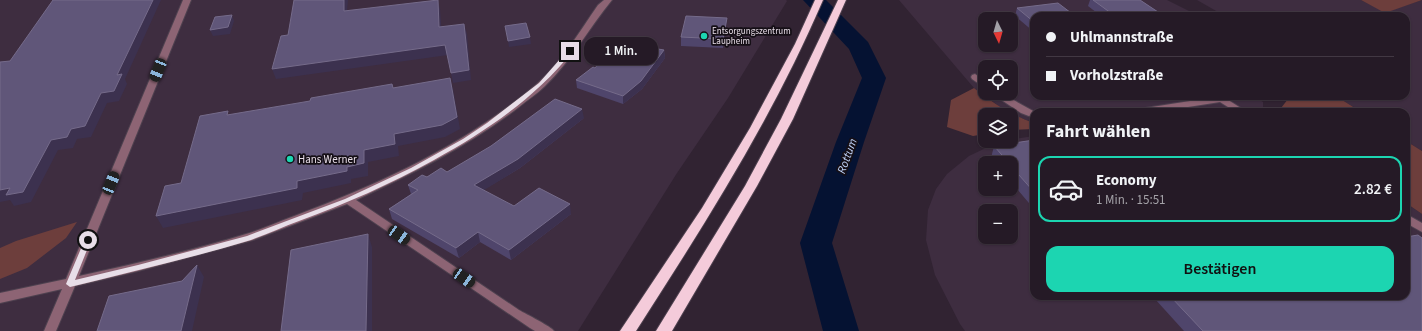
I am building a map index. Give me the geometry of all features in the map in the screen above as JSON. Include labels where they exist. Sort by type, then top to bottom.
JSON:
[{"type":"highway","points":[[628,331],[729,176],[798,48],[812,19],[819,0]]},
{"type":"highway","points":[[664,331],[751,186],[787,119],[841,1]]},
{"type":"street","points":[[50,331],[187,0]]},
{"type":"street","points":[[0,298],[138,268],[250,238],[348,200],[413,169],[465,141],[518,104],[541,84],[562,62],[603,2]]},
{"type":"street","points":[[975,76],[978,79]]},
{"type":"street","points":[[1006,100],[1030,113]]},
{"type":"street","points":[[1165,108],[1216,100]]},
{"type":"street","points":[[1224,100],[1236,108]]},
{"type":"street","points":[[348,200],[515,313],[534,325],[548,331]]},
{"type":"street","points":[[1410,220],[1422,228]]},
{"type":"shaded area","points":[[0,0],[787,1],[728,98],[677,173],[578,331],[0,331]]},
{"type":"shaded area","points":[[899,0],[1167,0],[1191,12],[1030,12],[1030,100],[1260,100],[1263,102],[1263,108],[1030,108],[1030,122],[1018,117],[1018,108],[1002,108],[990,100],[1018,100],[1018,60],[978,60],[978,91]]},
{"type":"shaded area","points":[[1197,0],[1361,0],[1385,12],[1218,12]]},
{"type":"shaded area","points":[[1361,0],[1422,0],[1388,12],[1383,12]]},
{"type":"shaded area","points":[[1422,0],[1422,151],[1410,144],[1410,108],[1355,108],[1342,100],[1410,100],[1410,12],[1385,12]]},
{"type":"shaded area","points":[[974,88],[978,91],[978,100],[990,100],[1002,108],[978,108],[978,135],[973,136],[947,127],[951,100]]},
{"type":"shaded area","points":[[1287,100],[1342,100],[1355,108],[1281,108]]},
{"type":"shaded area","points":[[1018,116],[1030,121],[1030,129],[1018,130]]},
{"type":"shaded area","points":[[1030,137],[1030,300],[1410,300],[1410,206],[1422,214],[1422,331],[965,331],[935,275],[926,240],[928,210],[936,189],[947,174],[969,156],[986,148],[1018,148],[1018,139]]},
{"type":"shaded area","points":[[1410,144],[1422,151],[1422,214],[1410,206]]},
{"type":"shaded area","points":[[77,222],[66,238],[27,268],[0,279],[0,248],[16,241]]},
{"type":"building","points":[[53,0],[153,0],[117,75],[122,74],[114,91],[101,93],[85,126],[71,129],[67,137],[51,140],[23,192],[6,195],[10,188],[0,190],[0,62],[10,61]]},
{"type":"building","points":[[294,0],[344,0],[344,11],[438,0],[439,27],[464,24],[469,70],[451,73],[445,45],[272,69],[281,36],[288,35]]},
{"type":"building","points":[[1093,0],[1140,0],[1158,12],[1110,12]]},
{"type":"building","points":[[1058,3],[1070,12],[1030,12],[1030,19],[1017,8]]},
{"type":"building","points":[[232,15],[228,27],[210,30],[215,17]]},
{"type":"building","points":[[686,16],[727,18],[723,39],[681,37]]},
{"type":"building","points":[[526,23],[530,37],[508,41],[505,26]]},
{"type":"building","points":[[617,42],[664,50],[641,81],[623,96],[576,80],[593,67],[595,68]]},
{"type":"building","name":"Hans Werner","points":[[450,78],[457,117],[442,125],[394,134],[395,144],[364,150],[364,163],[347,167],[347,171],[297,181],[297,188],[156,216],[165,186],[181,183],[200,116],[228,111],[227,115],[310,101],[311,98],[392,84],[393,88]]},
{"type":"building","points":[[555,99],[582,109],[518,159],[474,185],[514,206],[539,188],[570,204],[509,250],[478,232],[456,248],[389,209],[418,190],[408,185],[422,175],[427,177],[441,168],[447,172],[491,146]]},
{"type":"building","points":[[1030,141],[1030,187],[1018,174],[1018,156],[1003,156],[996,148],[1018,148],[1018,142]]},
{"type":"building","points":[[368,234],[366,331],[281,331],[291,250]]},
{"type":"building","points":[[1418,235],[1422,238],[1422,331],[1203,331],[1174,300],[1410,300],[1410,236]]},
{"type":"building","points":[[197,265],[181,331],[97,331],[109,296],[182,281]]},
{"type":"waterway","name":"Rottum","points":[[814,0],[860,47],[874,78],[850,142],[816,243],[841,331]]},
{"type":"place","name":"Entsorgungszentrum Laupheim","points":[[704,36]]},
{"type":"place","name":"Hans Werner","points":[[290,159]]},
{"type":"route","points":[[88,240],[70,284],[138,268],[250,238],[348,200],[413,169],[465,141],[490,125],[541,84],[562,62],[570,51]]}]
